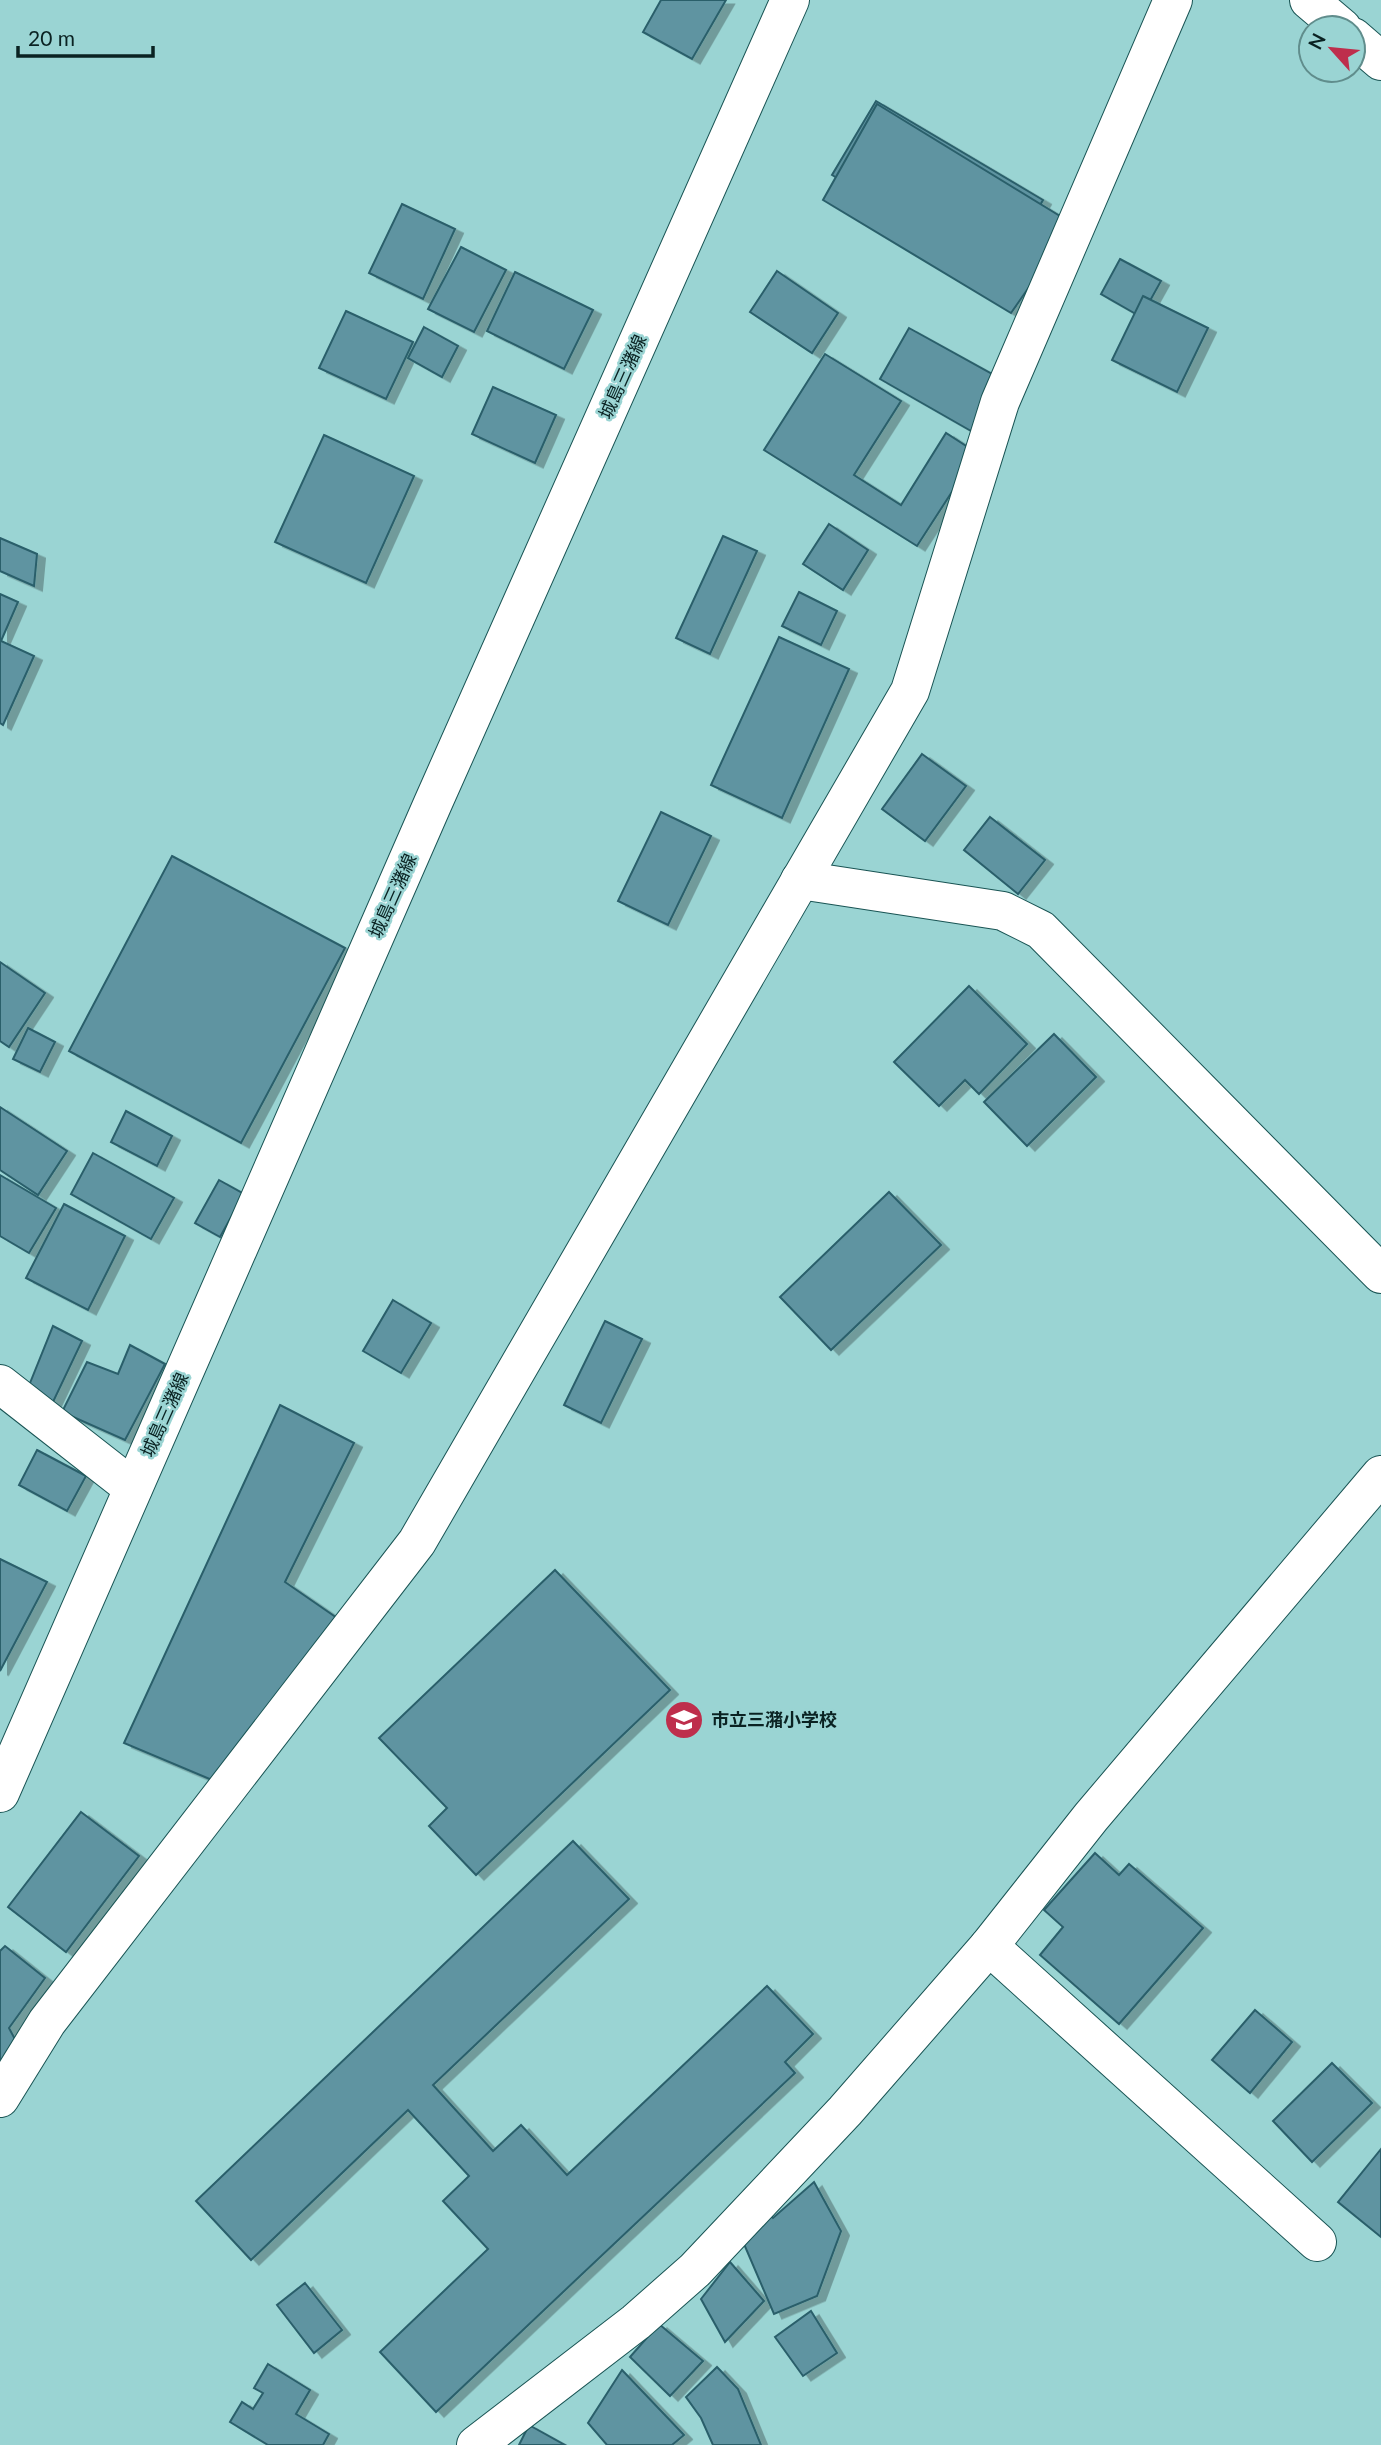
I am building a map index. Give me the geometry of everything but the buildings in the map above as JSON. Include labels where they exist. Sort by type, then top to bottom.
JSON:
[{"type":"street","name":"城島三潴線","points":[[0,1793],[444,778],[790,0]]},
{"type":"street","points":[[0,2098],[47,2022],[417,1542],[910,691],[1000,402],[1174,0]]},
{"type":"street","points":[[1309,0],[1326,14]]},
{"type":"street","points":[[1367,49],[1381,61]]},
{"type":"street","points":[[800,880],[1003,911],[1041,930],[1381,1274]]},
{"type":"street","points":[[0,1384],[133,1488]]},
{"type":"street","points":[[476,2445],[636,2322],[695,2270],[845,2111],[989,1946],[1091,1816],[1381,1475]]},
{"type":"street","points":[[989,1946],[1317,2242]]},
{"type":"place","name":"市立三潴小学校","points":[[684,1720]]}]
